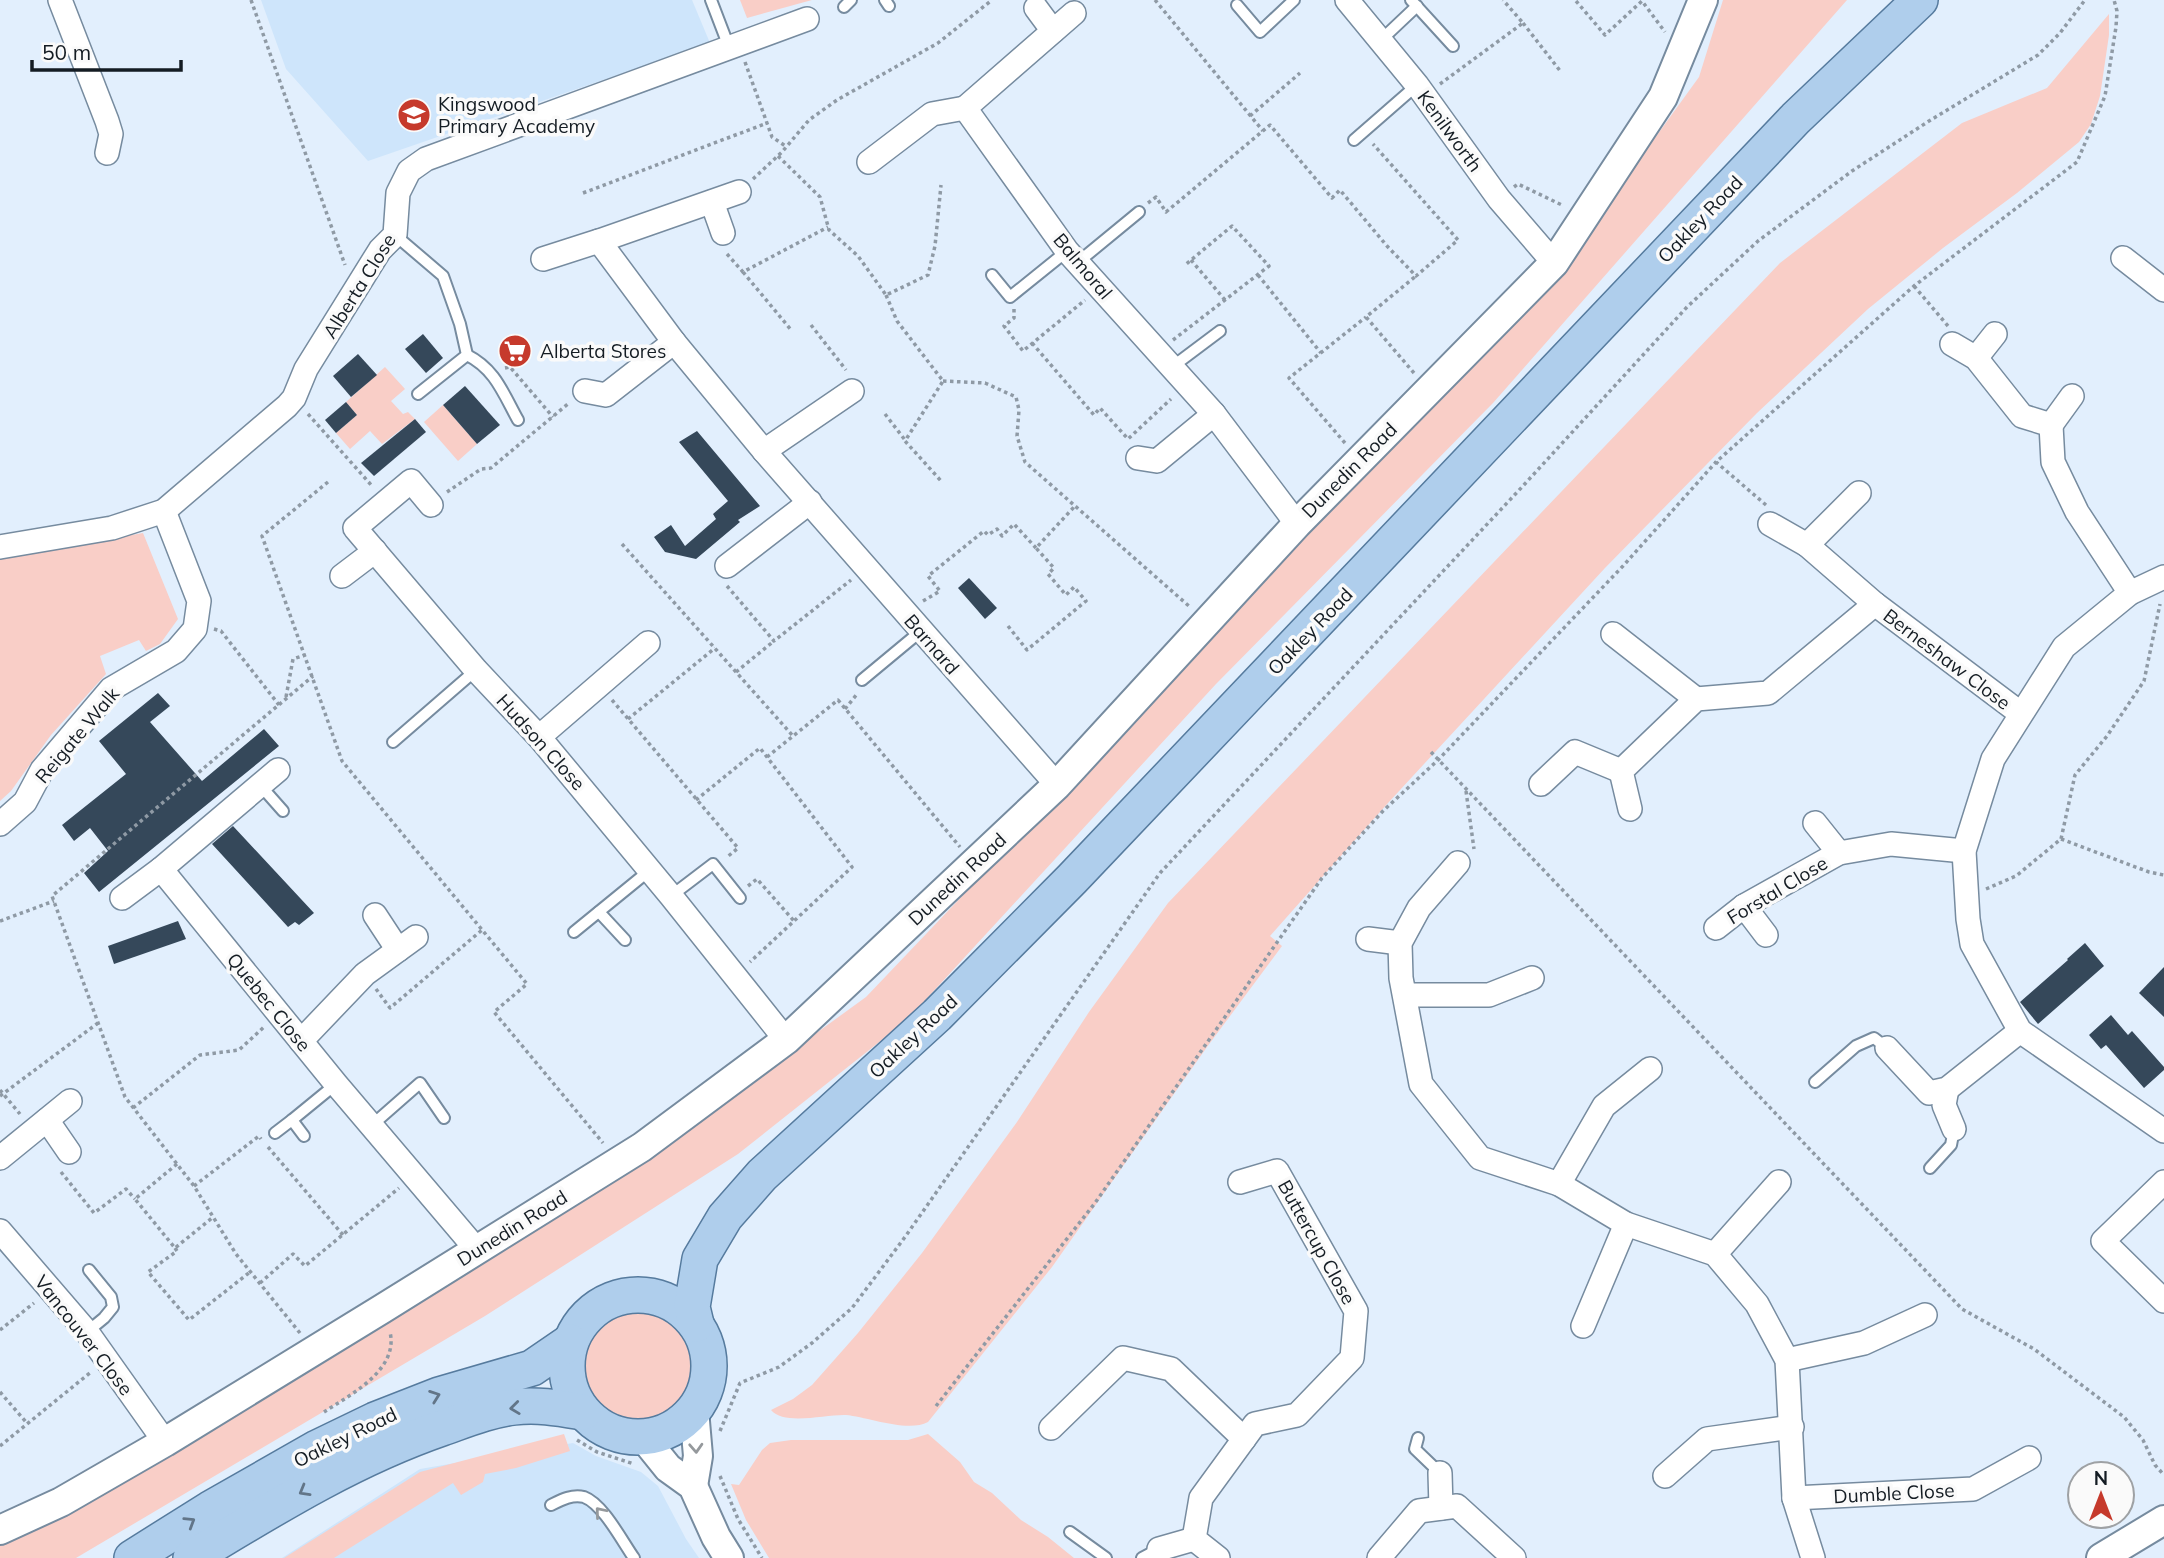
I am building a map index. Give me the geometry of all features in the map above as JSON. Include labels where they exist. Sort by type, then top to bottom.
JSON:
[{"type":"main road","name":"Oakley Road","points":[[696,1324],[692,1307],[700,1259],[725,1217],[762,1175],[937,1015],[1072,879],[1787,128],[1920,0]]},
{"type":"main road","points":[[634,1294],[658,1297],[680,1307],[696,1324],[706,1345],[709,1367],[705,1390],[694,1410],[680,1424],[662,1433],[642,1453],[621,1435],[600,1426],[577,1424],[566,1366],[570,1342],[580,1323],[594,1308],[613,1298],[634,1294],[700,1259]]},
{"type":"main road","name":"Oakley Road","points":[[132,1558],[210,1509],[317,1448],[375,1420],[439,1395],[532,1368],[570,1342]]},
{"type":"main road","name":"Oakley Road","points":[[191,1558],[311,1487],[404,1441],[476,1416],[511,1407],[539,1405],[577,1424]]},
{"type":"street","points":[[60,0],[111,134],[107,153]]},
{"type":"street","name":"Kenilworth","points":[[1347,0],[1421,91],[1499,199],[1554,262]]},
{"type":"street","name":"Dunedin Road","points":[[0,1530],[61,1502],[166,1442],[477,1250],[642,1147],[786,1040],[1057,785],[1297,524],[1554,262],[1663,97],[1703,0]]},
{"type":"street","points":[[1036,8],[1053,31]]},
{"type":"street","points":[[869,162],[932,114],[964,107],[1074,13]]},
{"type":"street","name":"Alberta Close","points":[[0,547],[112,528],[164,511],[294,398],[306,369],[380,250],[395,235],[398,193],[409,171],[426,159],[807,19]]},
{"type":"street","name":"Balmoral","points":[[964,107],[1072,257],[1214,414],[1297,524]]},
{"type":"street","points":[[543,259],[739,192]]},
{"type":"street","points":[[712,202],[724,243]]},
{"type":"street","name":"Barnard","points":[[599,241],[674,342],[764,450],[1057,785]]},
{"type":"street","points":[[2123,258],[2164,290]]},
{"type":"street","points":[[1976,358],[1995,334]]},
{"type":"street","points":[[585,391],[606,395],[674,342]]},
{"type":"street","points":[[1952,344],[1976,358],[2022,416],[2051,425]]},
{"type":"street","points":[[764,450],[852,391]]},
{"type":"street","points":[[2072,396],[2051,425],[2053,462],[2077,512],[2130,593]]},
{"type":"street","points":[[1138,458],[1157,461],[1214,414]]},
{"type":"street","name":"Hudson Close","points":[[431,505],[411,481],[355,528],[476,670],[539,737],[786,1040]]},
{"type":"street","points":[[1807,545],[1859,493]]},
{"type":"street","points":[[727,566],[810,502]]},
{"type":"street","points":[[164,511],[199,601],[195,625]]},
{"type":"street","name":"Berneshaw Close","points":[[1770,524],[1807,545],[1875,604],[2020,713]]},
{"type":"street","points":[[342,576],[375,551]]},
{"type":"street","points":[[2164,578],[2130,593],[2064,647],[1993,759],[1964,851],[1972,944],[2020,1031],[2164,1131]]},
{"type":"street","name":"Berneshaw Close","points":[[1696,699],[1768,693],[1875,604]]},
{"type":"street","name":"Reigate Walk","points":[[0,824],[25,802],[42,770],[111,689],[176,652],[195,625]]},
{"type":"street","points":[[1613,634],[1696,699],[1621,771]]},
{"type":"street","points":[[539,737],[648,643]]},
{"type":"street","points":[[1541,783],[1575,752],[1621,771]]},
{"type":"street","points":[[122,898],[161,869],[278,770]]},
{"type":"street","points":[[1621,771],[1630,809]]},
{"type":"street","name":"Forstal Close","points":[[1815,823],[1839,853]]},
{"type":"street","name":"Forstal Close","points":[[1716,928],[1744,906],[1839,853],[1891,844],[1964,851]]},
{"type":"street","points":[[1458,863],[1419,908],[1400,943],[1405,995],[1421,1084],[1480,1158],[1559,1184],[1626,1224],[1715,1254],[1757,1304],[1787,1360],[1794,1497],[1814,1558]]},
{"type":"street","name":"Quebec Close","points":[[161,869],[336,1084],[477,1250]]},
{"type":"street","points":[[1744,906],[1766,935]]},
{"type":"street","points":[[301,1041],[365,974],[407,944],[375,915]]},
{"type":"street","points":[[1368,939],[1400,943]]},
{"type":"street","points":[[1405,995],[1489,995],[1532,978]]},
{"type":"street","points":[[1887,1048],[1929,1093],[1947,1089],[2020,1031]]},
{"type":"street","points":[[1559,1184],[1604,1106],[1650,1069]]},
{"type":"street","points":[[1947,1089],[1944,1105],[1954,1129]]},
{"type":"street","points":[[0,1158],[70,1101]]},
{"type":"street","points":[[41,1125],[66,1158]]},
{"type":"street","name":"Buttercup Close","points":[[1194,1539],[1201,1497],[1255,1424],[1297,1415],[1352,1359],[1356,1311],[1277,1171],[1240,1182]]},
{"type":"street","points":[[1715,1254],[1779,1182]]},
{"type":"street","points":[[2164,1182],[2103,1241],[2164,1301]]},
{"type":"street","points":[[1583,1326],[1626,1224]]},
{"type":"street","name":"Vancouver Close","points":[[0,1231],[87,1332],[166,1442]]},
{"type":"street","points":[[1787,1360],[1864,1343],[1925,1315]]},
{"type":"street","points":[[1051,1428],[1123,1359],[1171,1369],[1244,1439]]},
{"type":"street","points":[[693,1486],[698,1456],[694,1410]]},
{"type":"street","points":[[1665,1476],[1707,1439],[1792,1427]]},
{"type":"street","points":[[642,1453],[693,1486],[716,1537],[729,1558]]},
{"type":"street","name":"Dumble Close","points":[[1794,1497],[1973,1489],[2029,1458]]},
{"type":"street","points":[[1440,1473],[1441,1508]]},
{"type":"street","points":[[1380,1558],[1419,1511],[1457,1506],[1514,1558]]},
{"type":"street","points":[[2101,1558],[2164,1520]]},
{"type":"street","points":[[1150,1554],[1194,1539],[1218,1558]]},
{"type":"lane","points":[[711,0],[734,46]]},
{"type":"lane","points":[[1237,5],[1260,32],[1294,0]]},
{"type":"lane","points":[[1380,41],[1414,3],[1453,46]]},
{"type":"lane","points":[[1354,141],[1421,91]]},
{"type":"lane","points":[[992,275],[1010,298],[1139,212]]},
{"type":"lane","points":[[395,235],[443,276],[460,324],[467,355]]},
{"type":"lane","points":[[1172,368],[1220,331]]},
{"type":"lane","points":[[467,355],[491,371],[518,420]]},
{"type":"lane","points":[[418,394],[467,355]]},
{"type":"lane","points":[[862,680],[921,631]]},
{"type":"lane","points":[[393,742],[476,670]]},
{"type":"lane","points":[[260,785],[283,810]]},
{"type":"lane","points":[[671,896],[713,864],[739,897]]},
{"type":"lane","points":[[574,932],[650,870]]},
{"type":"lane","points":[[599,912],[625,940]]},
{"type":"lane","points":[[1815,1082],[1856,1046],[1874,1038],[1887,1048]]},
{"type":"lane","points":[[371,1126],[420,1083],[444,1118]]},
{"type":"lane","points":[[275,1133],[336,1084]]},
{"type":"lane","points":[[292,1120],[304,1136]]},
{"type":"lane","points":[[1930,1168],[1951,1145],[1954,1129]]},
{"type":"lane","points":[[87,1332],[113,1307],[111,1297],[89,1270]]},
{"type":"lane","points":[[1418,1438],[1415,1449],[1440,1473]]},
{"type":"lane","points":[[551,1505],[568,1497],[582,1497],[598,1506],[634,1558]]},
{"type":"lane","points":[[1070,1532],[1106,1558]]},
{"type":"path","points":[[251,0],[344,263],[351,299]]},
{"type":"path","points":[[739,192],[787,147],[809,120],[836,100],[938,43],[992,0]]},
{"type":"path","points":[[1156,0],[1263,131]]},
{"type":"path","points":[[1503,0],[1561,72]]},
{"type":"path","points":[[719,1433],[740,1383],[779,1367],[852,1308],[905,1237],[1160,873],[1687,307],[1758,241],[1852,171],[2038,55],[2060,33],[2085,0]]},
{"type":"path","points":[[936,1406],[1095,1203],[1322,878],[1383,811],[1438,760],[1623,566],[1716,462],[1914,286],[2077,162],[2105,96],[2116,27],[2117,11],[2114,0]]},
{"type":"path","points":[[1576,1],[1605,35],[1642,1],[1682,53]]},
{"type":"path","points":[[1421,91],[1523,23]]},
{"type":"path","points":[[734,46],[772,137],[787,147]]},
{"type":"path","points":[[1250,116],[1300,73]]},
{"type":"path","points":[[583,193],[767,123]]},
{"type":"path","points":[[1139,212],[1156,197],[1166,212],[1270,125],[1332,198],[1340,190],[1416,276]]},
{"type":"path","points":[[1359,460],[1289,378],[1458,240],[1363,132]]},
{"type":"path","points":[[778,156],[820,197],[828,227],[858,256],[887,296],[897,321],[943,381],[985,383],[1016,397],[1017,436],[1025,462],[1183,602],[1209,619]]},
{"type":"path","points":[[1499,199],[1518,184],[1585,216]]},
{"type":"path","points":[[887,296],[928,275],[935,246],[940,185]]},
{"type":"path","points":[[1032,343],[1094,415],[1100,408],[1128,439],[1172,368],[1225,300],[1269,266],[1233,226],[1185,265]]},
{"type":"path","points":[[743,272],[828,227]]},
{"type":"path","points":[[724,243],[743,272],[792,331]]},
{"type":"path","points":[[1191,260],[1225,300]]},
{"type":"path","points":[[1258,275],[1321,353]]},
{"type":"path","points":[[1914,286],[1951,330],[1952,344]]},
{"type":"path","points":[[1014,294],[1014,318],[1004,326],[1023,351],[1100,288]]},
{"type":"path","points":[[1366,317],[1429,390]]},
{"type":"path","points":[[811,326],[850,375],[852,391]]},
{"type":"path","points":[[491,371],[510,367],[552,417]]},
{"type":"path","points":[[906,442],[943,381]]},
{"type":"path","points":[[431,505],[481,469],[491,468],[585,391]]},
{"type":"path","points":[[294,398],[386,501]]},
{"type":"path","points":[[885,414],[942,482]]},
{"type":"path","points":[[1716,462],[1780,517],[1770,524]]},
{"type":"path","points":[[328,482],[262,536],[342,761],[527,984],[494,1012],[610,1153]]},
{"type":"path","points":[[1036,548],[1075,506]]},
{"type":"path","points":[[905,613],[940,591],[928,576],[984,531],[988,535],[998,529],[1002,536],[1014,524],[1054,568],[1048,574],[1066,595],[1074,587],[1086,601],[1027,650],[1008,626]]},
{"type":"path","points":[[622,544],[793,736]]},
{"type":"path","points":[[727,566],[718,575],[774,641]]},
{"type":"path","points":[[736,672],[866,568]]},
{"type":"path","points":[[1968,919],[1986,889],[2017,876],[2061,839],[2075,775],[2107,736],[2144,681],[2158,607],[2164,596]]},
{"type":"path","points":[[195,625],[221,631],[279,705]]},
{"type":"path","points":[[628,719],[715,649]]},
{"type":"path","points":[[286,699],[293,659],[305,655]]},
{"type":"path","points":[[313,676],[52,896],[125,1097],[194,1186],[236,1254],[315,1350]]},
{"type":"path","points":[[845,709],[856,697],[862,680]]},
{"type":"path","points":[[600,684],[738,848],[716,867]]},
{"type":"path","points":[[767,757],[838,700],[974,863]]},
{"type":"path","points":[[696,800],[760,748],[852,867],[735,976]]},
{"type":"path","points":[[1431,752],[1962,1308],[2034,1349],[2124,1417],[2143,1440],[2155,1465],[2164,1475]]},
{"type":"path","points":[[1458,863],[1474,851],[1465,789]]},
{"type":"path","points":[[2061,839],[2149,872],[2164,875]]},
{"type":"path","points":[[739,897],[757,879],[794,921]]},
{"type":"path","points":[[0,921],[54,901]]},
{"type":"path","points":[[365,974],[390,1009],[482,930]]},
{"type":"path","points":[[133,1108],[200,1055],[239,1050],[278,1013]]},
{"type":"path","points":[[41,1125],[1,1094],[98,1023]]},
{"type":"path","points":[[194,1186],[258,1136],[343,1235]]},
{"type":"path","points":[[66,1158],[60,1171],[94,1213],[126,1189],[176,1248]]},
{"type":"path","points":[[135,1199],[177,1164]]},
{"type":"path","points":[[260,1283],[293,1254],[305,1266],[414,1175]]},
{"type":"path","points":[[213,1217],[176,1248],[177,1251],[148,1272],[190,1320],[250,1272]]},
{"type":"path","points":[[0,1330],[50,1290]]},
{"type":"path","points":[[316,1418],[359,1389],[381,1367],[390,1351],[391,1335],[382,1309]]},
{"type":"path","points":[[0,1446],[106,1359]]},
{"type":"path","points":[[0,1392],[27,1423]]},
{"type":"path","points":[[577,1424],[597,1452],[634,1464],[642,1453]]},
{"type":"path","points":[[719,1473],[738,1519],[762,1558]]},
{"type":"shaded area","name":"Kingswood Primary Academy","points":[[261,0],[692,0],[710,43],[368,161],[286,69]]},
{"type":"shaded area","points":[[740,0],[812,0],[747,18]]},
{"type":"shaded area","points":[[1723,0],[1847,0],[1493,403],[1216,684],[907,1020],[738,1154],[485,1316],[76,1558],[0,1558],[0,1541],[628,1170],[866,997],[1126,724],[1338,495],[1563,265],[1699,77]]},
{"type":"shaded area","points":[[2109,14],[2109,35],[2100,96],[2091,124],[2079,142],[1868,309],[1757,413],[1605,568],[1388,803],[1270,936],[1282,946],[1207,1047],[1052,1267],[928,1422],[910,1426],[846,1415],[795,1418],[777,1415],[771,1410],[812,1385],[922,1253],[1017,1122],[1089,1012],[1168,903],[1780,263],[1962,123],[2047,88]]},
{"type":"shaded area","points":[[385,367],[405,389],[391,401],[403,414],[408,412],[415,419],[382,444],[370,431],[350,449],[336,433],[357,415],[346,402]]},
{"type":"shaded area","points":[[443,405],[477,444],[458,461],[424,422]]},
{"type":"shaded area","points":[[143,533],[178,619],[160,644],[146,651],[139,640],[100,656],[106,674],[51,735],[11,791],[0,801],[0,559]]},
{"type":"shaded area","points":[[640,1306],[663,1310],[682,1323],[695,1342],[699,1365],[695,1388],[682,1407],[663,1420],[640,1424],[617,1420],[598,1407],[585,1388],[581,1365],[585,1342],[598,1323],[617,1310]]},
{"type":"shaded area","points":[[564,1434],[570,1451],[516,1468],[485,1474],[483,1482],[461,1495],[453,1483],[334,1558],[284,1558],[420,1472]]},
{"type":"shaded area","points":[[928,1434],[960,1462],[974,1482],[992,1493],[1021,1520],[1074,1558],[769,1558],[746,1520],[731,1484],[739,1485],[762,1450],[770,1443],[791,1440],[908,1440]]},
{"type":"shaded area","points":[[573,1443],[596,1456],[641,1472],[658,1486],[699,1558],[282,1558],[420,1469]]},
{"type":"building","points":[[423,334],[443,358],[426,373],[405,349]]},
{"type":"building","points":[[358,354],[377,375],[351,397],[333,376]]},
{"type":"building","points":[[465,386],[500,425],[477,444],[443,405]]},
{"type":"building","points":[[346,402],[357,415],[336,433],[325,420]]},
{"type":"building","points":[[415,419],[426,432],[374,476],[361,463]]},
{"type":"building","points":[[697,431],[760,506],[738,520],[740,522],[696,559],[665,552],[654,537],[671,525],[685,546],[716,519],[713,514],[728,501],[679,442]]},
{"type":"building","points":[[969,578],[997,608],[985,619],[958,588]]},
{"type":"building","points":[[158,693],[170,706],[150,722],[202,781],[264,729],[279,746],[99,892],[84,873],[108,851],[90,828],[74,841],[62,825],[126,774],[99,741]]},
{"type":"building","points":[[233,826],[314,913],[299,925],[295,922],[288,927],[212,844]]},
{"type":"building","points":[[178,921],[186,939],[114,964],[108,946]]},
{"type":"building","points":[[2085,943],[2104,966],[2038,1024],[2020,1002]]},
{"type":"building","points":[[2164,967],[2164,1017],[2139,993]]},
{"type":"building","points":[[2111,1015],[2128,1035],[2132,1031],[2164,1067],[2144,1088],[2106,1045],[2101,1049],[2089,1035]]},
{"type":"place","name":"Kingswood Primary Academy","points":[[414,115]]},
{"type":"place","name":"Alberta Stores","points":[[515,351]]}]
